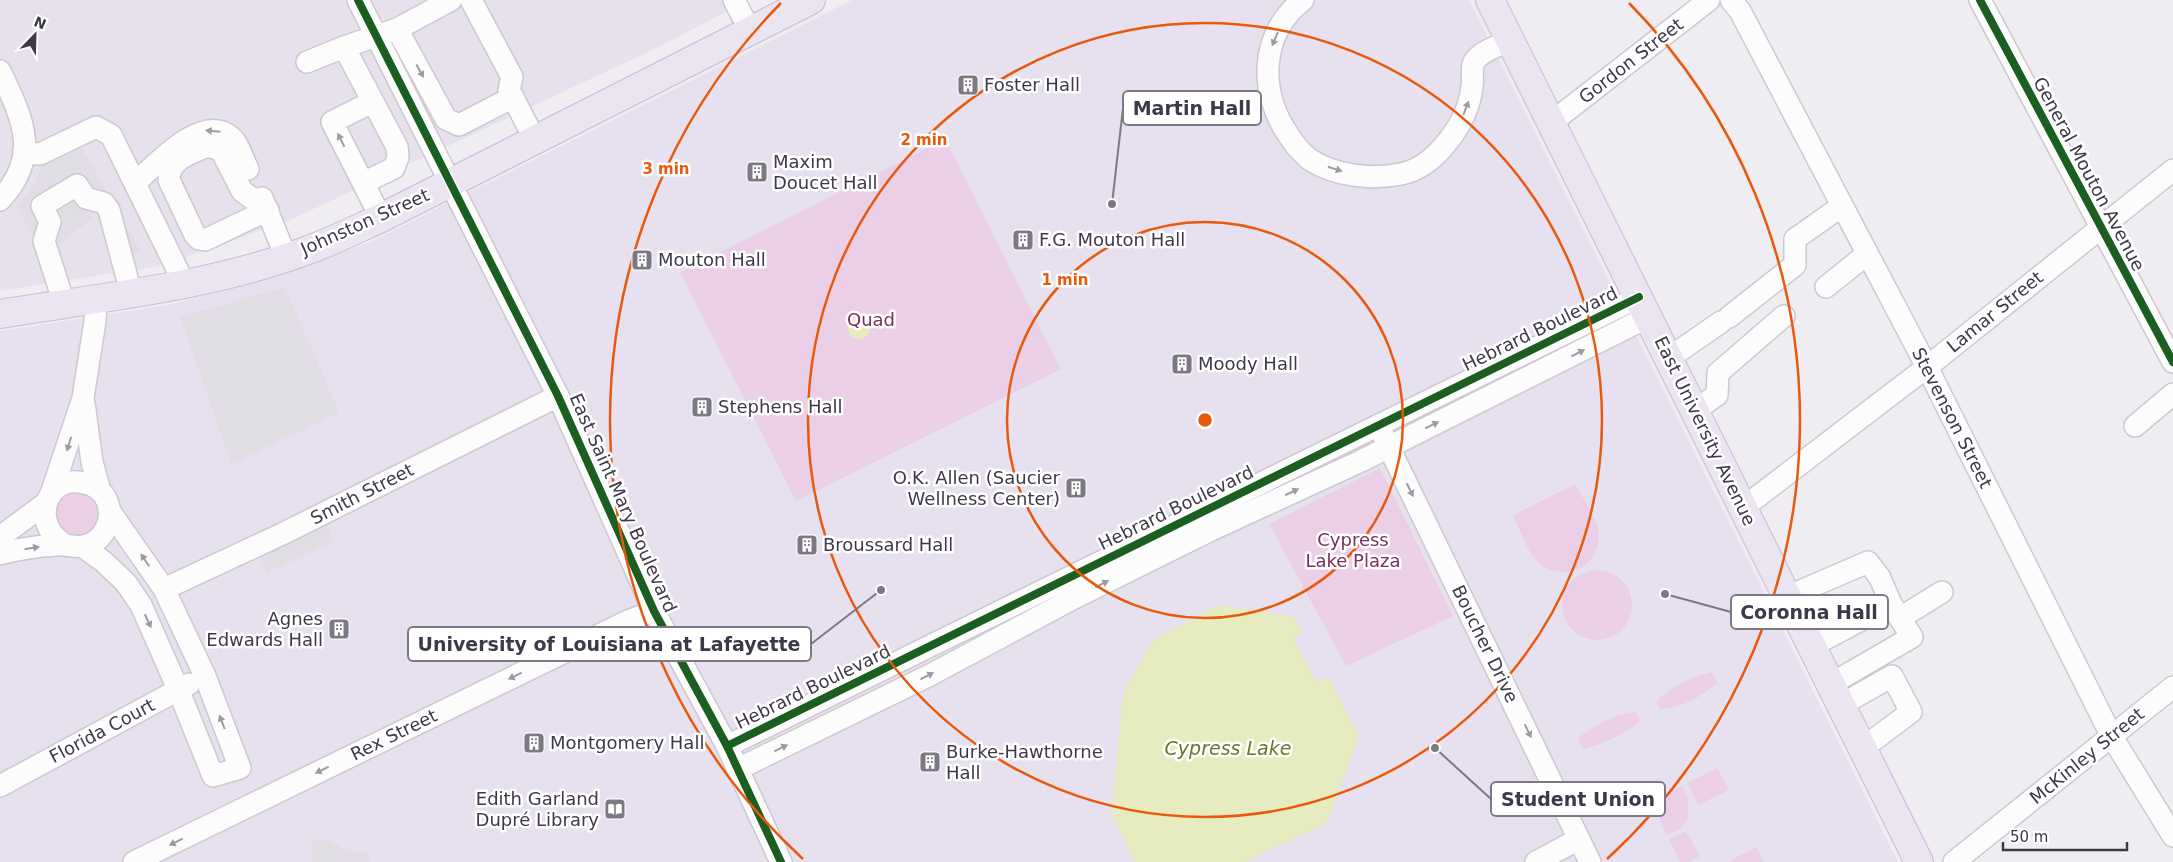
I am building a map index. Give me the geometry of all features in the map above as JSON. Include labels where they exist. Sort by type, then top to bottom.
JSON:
[{"type":"main road","name":"Johnston Street","points":[[0,314],[184,283],[308,250],[381,218],[812,0]]},
{"type":"main road","name":"East University Avenue","points":[[1490,0],[1744,507],[1919,862]]},
{"type":"street","name":"East Saint Mary Boulevard","points":[[358,0],[452,182],[558,396],[654,611],[727,746],[781,862]]},
{"type":"street","points":[[307,62],[397,29],[451,0]]},
{"type":"street","points":[[471,0],[512,77],[509,90],[535,140]]},
{"type":"street","points":[[734,0],[750,31]]},
{"type":"street","points":[[1303,0],[1284,20],[1272,44],[1266,72],[1270,98],[1279,122],[1293,142],[1309,158],[1337,171],[1375,178],[1403,174],[1428,161],[1453,132],[1466,110],[1472,88],[1472,68],[1477,58],[1510,40]]},
{"type":"street","name":"Gordon Street","points":[[1552,122],[1710,0]]},
{"type":"street","name":"Stevenson Street","points":[[1731,0],[1740,12],[1927,367],[2112,737],[2173,836]]},
{"type":"street","name":"General Mouton Avenue","points":[[1980,0],[2099,227],[2173,362]]},
{"type":"street","points":[[397,29],[446,118],[459,125],[513,97]]},
{"type":"street","points":[[344,47],[397,147],[398,157],[394,168],[363,183]]},
{"type":"street","points":[[0,70],[20,113],[24,128],[24,153],[14,182],[0,200]]},
{"type":"street","points":[[372,102],[332,122],[381,218]]},
{"type":"street","points":[[24,153],[40,154],[96,127],[111,135],[184,283]]},
{"type":"street","points":[[135,183],[195,134],[208,129],[221,131],[233,138],[268,210],[286,257]]},
{"type":"street","points":[[199,239],[195,235],[169,180],[169,173],[176,160],[207,146],[221,150],[242,191],[268,210]]},
{"type":"street","name":"Lamar Street","points":[[1744,507],[1927,367],[2099,227],[2173,170]]},
{"type":"street","points":[[14,182],[38,198],[50,222],[44,241],[64,303]]},
{"type":"street","points":[[42,206],[76,185],[86,198],[104,203],[109,210],[130,293]]},
{"type":"street","points":[[1669,358],[1725,319],[1795,265],[1795,239],[1842,206]]},
{"type":"street","points":[[164,244],[210,238],[268,210]]},
{"type":"street","points":[[1826,287],[1867,254]]},
{"type":"street","points":[[84,398],[92,462],[100,491],[110,510],[164,589],[205,676],[240,768],[213,776],[145,614],[126,583],[104,562],[49,532],[44,513],[84,398],[95,322],[96,298]]},
{"type":"street","name":"Hebrard Boulevard","points":[[738,769],[930,675],[1072,588],[1379,426],[1530,351],[1644,307]]},
{"type":"street","name":"Hebrard Boulevard","points":[[727,746],[836,692],[1072,588],[1211,530],[1389,447],[1540,372],[1644,307]]},
{"type":"street","points":[[1695,410],[1717,396],[1718,373],[1784,316]]},
{"type":"street","points":[[1530,351],[1540,372]]},
{"type":"street","points":[[2135,426],[2173,394]]},
{"type":"street","name":"Smith Street","points":[[164,589],[282,534],[558,396]]},
{"type":"street","name":"Boucher Drive","points":[[1379,426],[1590,862]]},
{"type":"street","points":[[0,537],[49,498],[59,487],[69,482],[80,482],[100,491]]},
{"type":"street","points":[[0,554],[73,545],[99,538],[109,520],[110,510]]},
{"type":"street","points":[[1787,597],[1868,562],[1880,578],[1895,611],[1912,637],[1882,655],[1836,695]]},
{"type":"street","points":[[1812,646],[1942,592]]},
{"type":"street","name":"Rex Street","points":[[134,862],[628,621],[654,611]]},
{"type":"street","points":[[1863,748],[1911,712],[1882,655]]},
{"type":"street","name":"Florida Court","points":[[0,786],[205,676]]},
{"type":"street","points":[[1836,695],[1892,676]]},
{"type":"street","name":"McKinley Street","points":[[1954,862],[2173,687]]},
{"type":"street","name":"Hebrard Boulevard","points":[[836,692],[847,716]]},
{"type":"street","points":[[1536,862],[1579,838]]},
{"type":"shaded area","points":[[0,0],[749,0],[652,50],[288,221],[159,266],[0,291]]},
{"type":"shaded area","points":[[852,0],[1469,0],[1898,862],[0,862],[0,331],[168,305],[264,280],[368,243]]},
{"type":"shaded area","points":[[82,148],[141,252],[115,263],[105,213],[89,206],[87,210],[92,218],[55,248],[39,248],[17,206],[33,187],[42,165]]},
{"type":"shaded area","points":[[285,287],[339,412],[232,465],[180,317]]},
{"type":"shaded area","points":[[325,521],[334,541],[267,573],[258,552]]},
{"type":"shaded area","points":[[312,840],[328,840],[349,852],[369,852],[369,862],[312,862]]},
{"type":"green space","name":"Quad","points":[[945,139],[1061,369],[796,501],[680,272]]},
{"type":"green space","name":"Cypress Lake Plaza","points":[[1380,468],[1453,616],[1346,666],[1269,524]]},
{"type":"green space","points":[[1575,484],[1596,523],[1599,536],[1597,548],[1592,558],[1576,570],[1566,572],[1555,571],[1545,567],[1532,555],[1513,515]]},
{"type":"green space","points":[[79,488],[100,501],[101,525],[82,540],[59,533],[52,507],[55,499]]},
{"type":"green space","points":[[1597,570],[1616,576],[1626,586],[1632,605],[1626,624],[1616,634],[1597,640],[1578,634],[1568,624],[1562,605],[1568,586],[1578,576]]},
{"type":"green space","points":[[1712,672],[1718,683],[1691,700],[1678,706],[1661,709],[1656,702],[1681,683]]},
{"type":"green space","points":[[1635,712],[1640,721],[1633,726],[1620,735],[1583,749],[1578,738],[1585,733],[1598,724],[1612,718]]},
{"type":"green space","points":[[1717,768],[1729,790],[1698,805],[1687,783]]},
{"type":"green space","points":[[1682,786],[1688,798],[1688,819],[1679,830],[1666,835],[1660,819],[1669,791]]},
{"type":"green space","points":[[1686,831],[1700,856],[1688,862],[1680,862],[1669,839]]},
{"type":"green space","points":[[1756,847],[1764,862],[1728,862]]},
{"type":"water","points":[[859,317],[869,324],[870,328],[863,338],[859,339],[849,332],[848,328],[855,318]]},
{"type":"water","name":"Cypress Lake","points":[[1219,605],[1294,617],[1302,633],[1293,638],[1316,682],[1328,676],[1359,736],[1327,823],[1244,862],[1135,862],[1112,815],[1123,693],[1152,641]]},
{"type":"cycle path","points":[[358,0],[558,396],[654,611],[727,746],[781,862]]},
{"type":"cycle path","points":[[1980,0],[2173,362]]},
{"type":"cycle path","points":[[727,746],[1639,297]]},
{"type":"place","name":"Foster Hall","points":[[968,85]]},
{"type":"place","name":"Maxim Doucet Hall","points":[[757,172]]},
{"type":"place","name":"Martin Hall","points":[[1112,204]]},
{"type":"place","name":"F.G. Mouton Hall","points":[[1023,240]]},
{"type":"place","name":"Mouton Hall","points":[[642,260]]},
{"type":"place","name":"Moody Hall","points":[[1182,364]]},
{"type":"place","name":"Stephens Hall","points":[[702,407]]},
{"type":"place","name":"O.K. Allen (Saucier Wellness Center)","points":[[1076,488]]},
{"type":"place","name":"Broussard Hall","points":[[807,545]]},
{"type":"place","name":"University of Louisiana at Lafayette","points":[[881,590]]},
{"type":"place","name":"Coronna Hall","points":[[1665,594]]},
{"type":"place","name":"Agnes Edwards Hall","points":[[339,629]]},
{"type":"place","name":"Montgomery Hall","points":[[534,743]]},
{"type":"place","name":"Student Union","points":[[1435,748]]},
{"type":"place","name":"Burke-Hawthorne Hall","points":[[930,762]]},
{"type":"place","name":"Edith Garland Dupré Library","points":[[615,809]]}]
